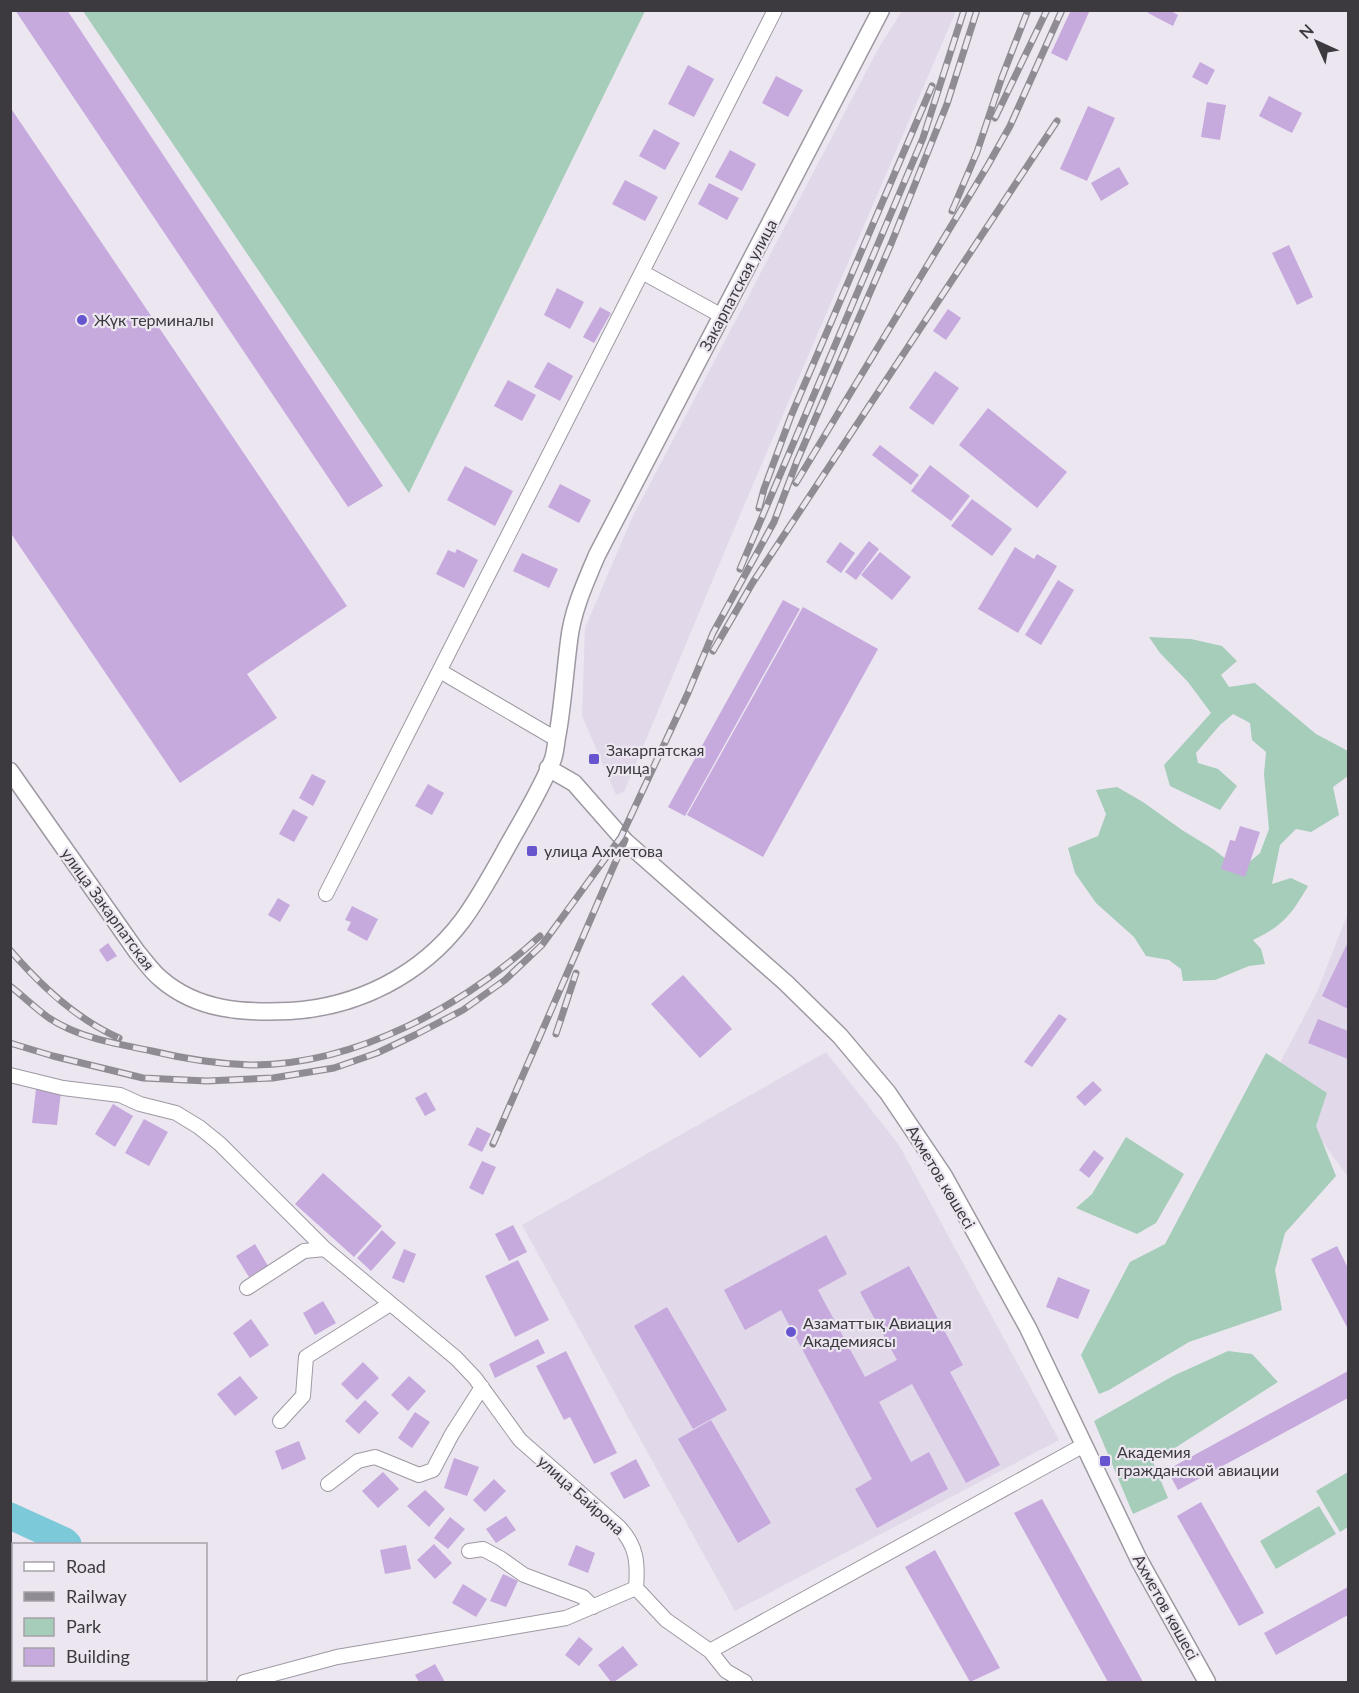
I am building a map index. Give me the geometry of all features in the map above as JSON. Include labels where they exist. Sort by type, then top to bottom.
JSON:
[{"type":"street","points":[[326,894],[775,10]]},
{"type":"street","name":"Закарпатская улица","points":[[548,768],[553,757],[556,739],[569,638],[582,589],[597,555],[881,10]]},
{"type":"street","points":[[642,272],[722,315]]},
{"type":"street","points":[[440,671],[556,739]]},
{"type":"street","name":"улица Закарпатская","points":[[10,771],[120,928],[159,978],[192,1000],[216,1007],[245,1011],[274,1011],[305,1010],[369,995],[422,962],[444,943],[477,900],[548,768]]},
{"type":"street","name":"Ахметов көшесі","points":[[548,768],[574,783],[625,841],[786,982],[840,1036],[888,1093],[944,1176],[1028,1328],[1139,1560],[1207,1683]]},
{"type":"street","name":"улица Байрона","points":[[10,1075],[63,1088],[120,1095],[140,1104],[176,1113],[200,1127],[220,1144],[325,1249],[456,1358],[482,1387],[520,1440],[630,1538],[638,1565],[636,1588]]},
{"type":"street","points":[[247,1288],[304,1251],[325,1249]]},
{"type":"street","points":[[280,1420],[303,1396],[306,1357],[390,1304]]},
{"type":"street","points":[[328,1484],[357,1461],[375,1457],[419,1475],[433,1470],[452,1434],[482,1387]]},
{"type":"street","points":[[710,1651],[1084,1445]]},
{"type":"street","points":[[469,1551],[483,1549],[524,1575],[583,1597],[593,1607]]},
{"type":"street","points":[[244,1683],[338,1657],[566,1618],[636,1588],[666,1620],[710,1651],[726,1671],[741,1682]]},
{"type":"shaded area","points":[[902,11],[956,11],[624,792],[616,795],[582,716],[585,628],[631,520],[878,49]]},
{"type":"shaded area","points":[[1348,913],[1348,1177],[1319,1137],[1269,1084],[1317,992]]},
{"type":"shaded area","name":"Азаматтық Авиация Академиясы","points":[[826,1052],[899,1145],[1059,1440],[735,1611],[522,1225]]},
{"type":"green space","points":[[83,11],[645,11],[409,493]]},
{"type":"green space","points":[[1149,637],[1191,639],[1222,646],[1237,661],[1221,675],[1229,687],[1255,683],[1316,734],[1348,751],[1348,776],[1333,787],[1339,815],[1311,832],[1296,829],[1280,845],[1272,884],[1291,878],[1308,886],[1297,905],[1280,924],[1253,940],[1261,949],[1265,964],[1249,966],[1215,980],[1183,981],[1181,969],[1169,960],[1146,956],[1134,937],[1096,903],[1075,873],[1068,848],[1098,836],[1106,814],[1096,790],[1117,787],[1213,849],[1240,870],[1260,853],[1269,829],[1264,774],[1266,752],[1252,740],[1250,723],[1233,714],[1220,725],[1196,753],[1198,763],[1218,769],[1237,786],[1220,810],[1170,786],[1164,765],[1211,713]]},
{"type":"green space","points":[[1266,1053],[1327,1093],[1316,1126],[1336,1176],[1285,1233],[1275,1270],[1282,1310],[1189,1342],[1099,1394],[1081,1355],[1130,1262],[1165,1244]]},
{"type":"green space","points":[[1126,1137],[1184,1174],[1156,1223],[1137,1234],[1076,1208],[1092,1194]]},
{"type":"green space","points":[[1228,1351],[1252,1354],[1278,1382],[1153,1462],[1168,1498],[1133,1514],[1094,1421],[1173,1376]]},
{"type":"green space","points":[[1348,1472],[1348,1527],[1340,1532],[1316,1491]]},
{"type":"green space","points":[[1319,1506],[1336,1534],[1276,1569],[1260,1541]]},
{"type":"building","points":[[15,10],[67,10],[383,486],[348,507]]},
{"type":"building","points":[[1071,10],[1090,10],[1067,61],[1051,53]]},
{"type":"building","points":[[1150,10],[1169,10],[1178,15],[1173,26],[1148,13]]},
{"type":"building","points":[[1200,62],[1215,70],[1207,85],[1192,77]]},
{"type":"building","points":[[688,65],[714,79],[694,117],[668,104]]},
{"type":"building","points":[[776,76],[803,90],[788,117],[762,103]]},
{"type":"building","points":[[1269,96],[1302,113],[1292,133],[1259,116]]},
{"type":"building","points":[[1207,102],[1226,105],[1220,140],[1201,137]]},
{"type":"building","points":[[1088,106],[1115,118],[1087,181],[1060,169]]},
{"type":"building","name":"Жүк терминалы","points":[[10,107],[347,606],[247,674],[277,718],[180,783],[10,532]]},
{"type":"building","points":[[654,129],[680,143],[665,170],[639,156]]},
{"type":"building","points":[[730,150],[756,164],[742,191],[715,177]]},
{"type":"building","points":[[1119,167],[1129,184],[1101,201],[1091,183]]},
{"type":"building","points":[[625,180],[658,197],[645,221],[612,204]]},
{"type":"building","points":[[709,183],[739,198],[727,220],[698,204]]},
{"type":"building","points":[[1289,245],[1313,297],[1297,305],[1272,253]]},
{"type":"building","points":[[557,288],[584,302],[570,329],[544,315]]},
{"type":"building","points":[[600,307],[611,313],[594,343],[583,337]]},
{"type":"building","points":[[948,309],[961,318],[946,340],[933,331]]},
{"type":"building","points":[[548,362],[573,376],[560,401],[534,387]]},
{"type":"building","points":[[935,371],[959,388],[933,425],[909,408]]},
{"type":"building","points":[[508,380],[536,395],[522,421],[494,406]]},
{"type":"building","points":[[988,408],[1067,472],[1037,508],[959,445]]},
{"type":"building","points":[[880,445],[919,475],[911,485],[872,455]]},
{"type":"building","points":[[930,465],[970,496],[951,521],[911,491]]},
{"type":"building","points":[[465,466],[513,491],[495,526],[447,500]]},
{"type":"building","points":[[560,484],[591,500],[579,523],[548,507]]},
{"type":"building","points":[[972,499],[1012,529],[992,556],[951,526]]},
{"type":"building","points":[[869,541],[879,549],[856,580],[845,572]]},
{"type":"building","points":[[840,542],[855,553],[841,573],[826,562]]},
{"type":"building","points":[[1015,547],[1034,559],[1037,554],[1057,566],[1018,633],[978,609]]},
{"type":"building","points":[[457,549],[478,560],[464,588],[436,574],[448,550],[455,553]]},
{"type":"building","points":[[880,552],[911,577],[892,600],[861,575]]},
{"type":"building","points":[[522,553],[558,569],[549,588],[513,571]]},
{"type":"building","points":[[1058,580],[1074,590],[1041,645],[1025,635]]},
{"type":"building","points":[[783,600],[800,609],[685,816],[668,807]]},
{"type":"building","points":[[803,607],[878,649],[763,857],[687,815]]},
{"type":"building","points":[[312,774],[326,781],[313,806],[299,798]]},
{"type":"building","points":[[428,784],[444,793],[432,815],[415,806]]},
{"type":"building","points":[[293,809],[308,817],[294,842],[279,834]]},
{"type":"building","points":[[1240,826],[1260,832],[1245,877],[1221,869],[1230,840],[1235,841]]},
{"type":"building","points":[[278,898],[290,905],[280,922],[268,915]]},
{"type":"building","points":[[352,906],[378,919],[367,941],[347,930],[351,922],[345,920]]},
{"type":"building","points":[[1348,942],[1348,1009],[1322,996]]},
{"type":"building","points":[[108,943],[117,956],[107,962],[99,950]]},
{"type":"building","points":[[683,975],[732,1029],[700,1058],[651,1004]]},
{"type":"building","points":[[1059,1014],[1067,1019],[1032,1067],[1024,1062]]},
{"type":"building","points":[[1318,1019],[1348,1031],[1348,1059],[1308,1043]]},
{"type":"building","points":[[1093,1081],[1102,1090],[1085,1106],[1076,1097]]},
{"type":"building","points":[[36,1089],[61,1092],[57,1125],[32,1123]]},
{"type":"building","points":[[426,1092],[436,1110],[425,1116],[415,1098]]},
{"type":"building","points":[[113,1104],[133,1116],[115,1147],[95,1134]]},
{"type":"building","points":[[144,1119],[168,1132],[149,1166],[125,1153]]},
{"type":"building","points":[[477,1127],[491,1134],[482,1152],[468,1145]]},
{"type":"building","points":[[1094,1150],[1104,1158],[1089,1178],[1079,1170]]},
{"type":"building","points":[[482,1161],[496,1167],[483,1195],[469,1188]]},
{"type":"building","points":[[323,1173],[382,1226],[354,1257],[295,1204]]},
{"type":"building","points":[[513,1225],[527,1252],[509,1261],[495,1234]]},
{"type":"building","points":[[382,1230],[396,1243],[371,1271],[357,1258]]},
{"type":"building","points":[[826,1235],[847,1274],[818,1290],[865,1377],[897,1360],[860,1292],[909,1266],[963,1365],[950,1372],[1000,1465],[966,1483],[912,1384],[879,1402],[911,1462],[929,1452],[948,1489],[877,1528],[855,1489],[872,1479],[781,1310],[745,1330],[724,1290]]},
{"type":"building","points":[[255,1244],[268,1266],[249,1277],[236,1256]]},
{"type":"building","points":[[1337,1246],[1348,1268],[1348,1329],[1311,1259]]},
{"type":"building","points":[[404,1249],[416,1254],[404,1283],[392,1278]]},
{"type":"building","points":[[518,1260],[549,1320],[515,1337],[485,1276]]},
{"type":"building","points":[[1058,1277],[1090,1290],[1078,1319],[1046,1307]]},
{"type":"building","points":[[323,1301],[336,1323],[315,1335],[303,1313]]},
{"type":"building","points":[[667,1307],[727,1410],[693,1429],[634,1326]]},
{"type":"building","points":[[251,1319],[269,1345],[250,1358],[233,1333]]},
{"type":"building","points":[[538,1339],[545,1353],[495,1378],[489,1364]]},
{"type":"building","points":[[566,1351],[617,1453],[594,1464],[570,1417],[564,1420],[536,1366]]},
{"type":"building","points":[[363,1362],[379,1378],[357,1400],[341,1384]]},
{"type":"building","points":[[1348,1371],[1348,1398],[1178,1490],[1167,1470]]},
{"type":"building","points":[[240,1376],[258,1398],[235,1416],[217,1394]]},
{"type":"building","points":[[409,1376],[426,1391],[408,1411],[391,1395]]},
{"type":"building","points":[[365,1400],[379,1413],[359,1434],[345,1421]]},
{"type":"building","points":[[415,1412],[430,1422],[412,1448],[398,1438]]},
{"type":"building","points":[[711,1420],[771,1523],[738,1543],[678,1439]]},
{"type":"building","points":[[299,1441],[306,1459],[282,1470],[275,1451]]},
{"type":"building","points":[[454,1458],[479,1467],[467,1496],[444,1488]]},
{"type":"building","points":[[636,1459],[650,1486],[624,1499],[610,1473]]},
{"type":"building","points":[[383,1472],[399,1489],[378,1508],[362,1491]]},
{"type":"building","points":[[494,1479],[506,1491],[485,1512],[473,1500]]},
{"type":"building","points":[[425,1490],[445,1509],[429,1527],[407,1506]]},
{"type":"building","points":[[1042,1499],[1143,1682],[1108,1682],[1014,1513]]},
{"type":"building","points":[[1201,1502],[1264,1613],[1239,1626],[1177,1516]]},
{"type":"building","points":[[506,1516],[516,1530],[496,1543],[486,1529]]},
{"type":"building","points":[[450,1517],[465,1529],[448,1549],[434,1538]]},
{"type":"building","points":[[434,1544],[452,1563],[435,1579],[417,1560]]},
{"type":"building","points":[[406,1545],[411,1569],[385,1574],[380,1550]]},
{"type":"building","points":[[576,1545],[595,1553],[588,1573],[568,1565]]},
{"type":"building","points":[[935,1550],[1000,1668],[970,1682],[905,1567]]},
{"type":"building","points":[[503,1574],[518,1581],[506,1607],[490,1601]]},
{"type":"building","points":[[463,1584],[487,1599],[476,1617],[452,1603]]},
{"type":"building","points":[[1348,1587],[1348,1615],[1276,1655],[1264,1633]]},
{"type":"building","points":[[579,1637],[593,1649],[579,1666],[565,1655]]},
{"type":"building","points":[[623,1646],[638,1665],[611,1682],[598,1665]]},
{"type":"building","points":[[435,1664],[445,1682],[419,1682],[415,1675]]},
{"type":"waterway","points":[[10,1516],[67,1543]]},
{"type":"railway","points":[[740,569],[923,138],[964,10]]},
{"type":"railway","points":[[10,1043],[143,1078],[207,1081],[273,1078],[334,1068],[377,1053],[463,1010],[505,980],[542,945],[621,837],[688,693],[713,633],[774,522],[797,461],[891,244],[947,104],[977,10]]},
{"type":"railway","points":[[952,211],[977,152],[1002,77],[1028,10]]},
{"type":"railway","points":[[995,118],[1047,10]]},
{"type":"railway","points":[[796,483],[1010,126],[1062,10]]},
{"type":"railway","points":[[759,508],[791,416],[932,86]]},
{"type":"railway","points":[[713,651],[753,582],[1057,121]]},
{"type":"railway","points":[[493,1144],[625,840]]},
{"type":"railway","points":[[10,986],[49,1018],[73,1031],[99,1039],[213,1062],[251,1065],[291,1062],[330,1055],[407,1026],[444,1007],[478,985],[540,936]]},
{"type":"railway","points":[[10,950],[60,1000],[88,1021],[119,1038]]},
{"type":"railway","points":[[556,1034],[576,973]]},
{"type":"place","name":"Жүк терминалы","points":[[82,320]]},
{"type":"place","name":"Закарпатская улица","points":[[594,759]]},
{"type":"place","name":"улица Ахметова","points":[[532,851]]},
{"type":"place","name":"Азаматтық Авиация Академиясы","points":[[791,1332]]},
{"type":"place","name":"Академия гражданской авиации","points":[[1105,1461]]}]
